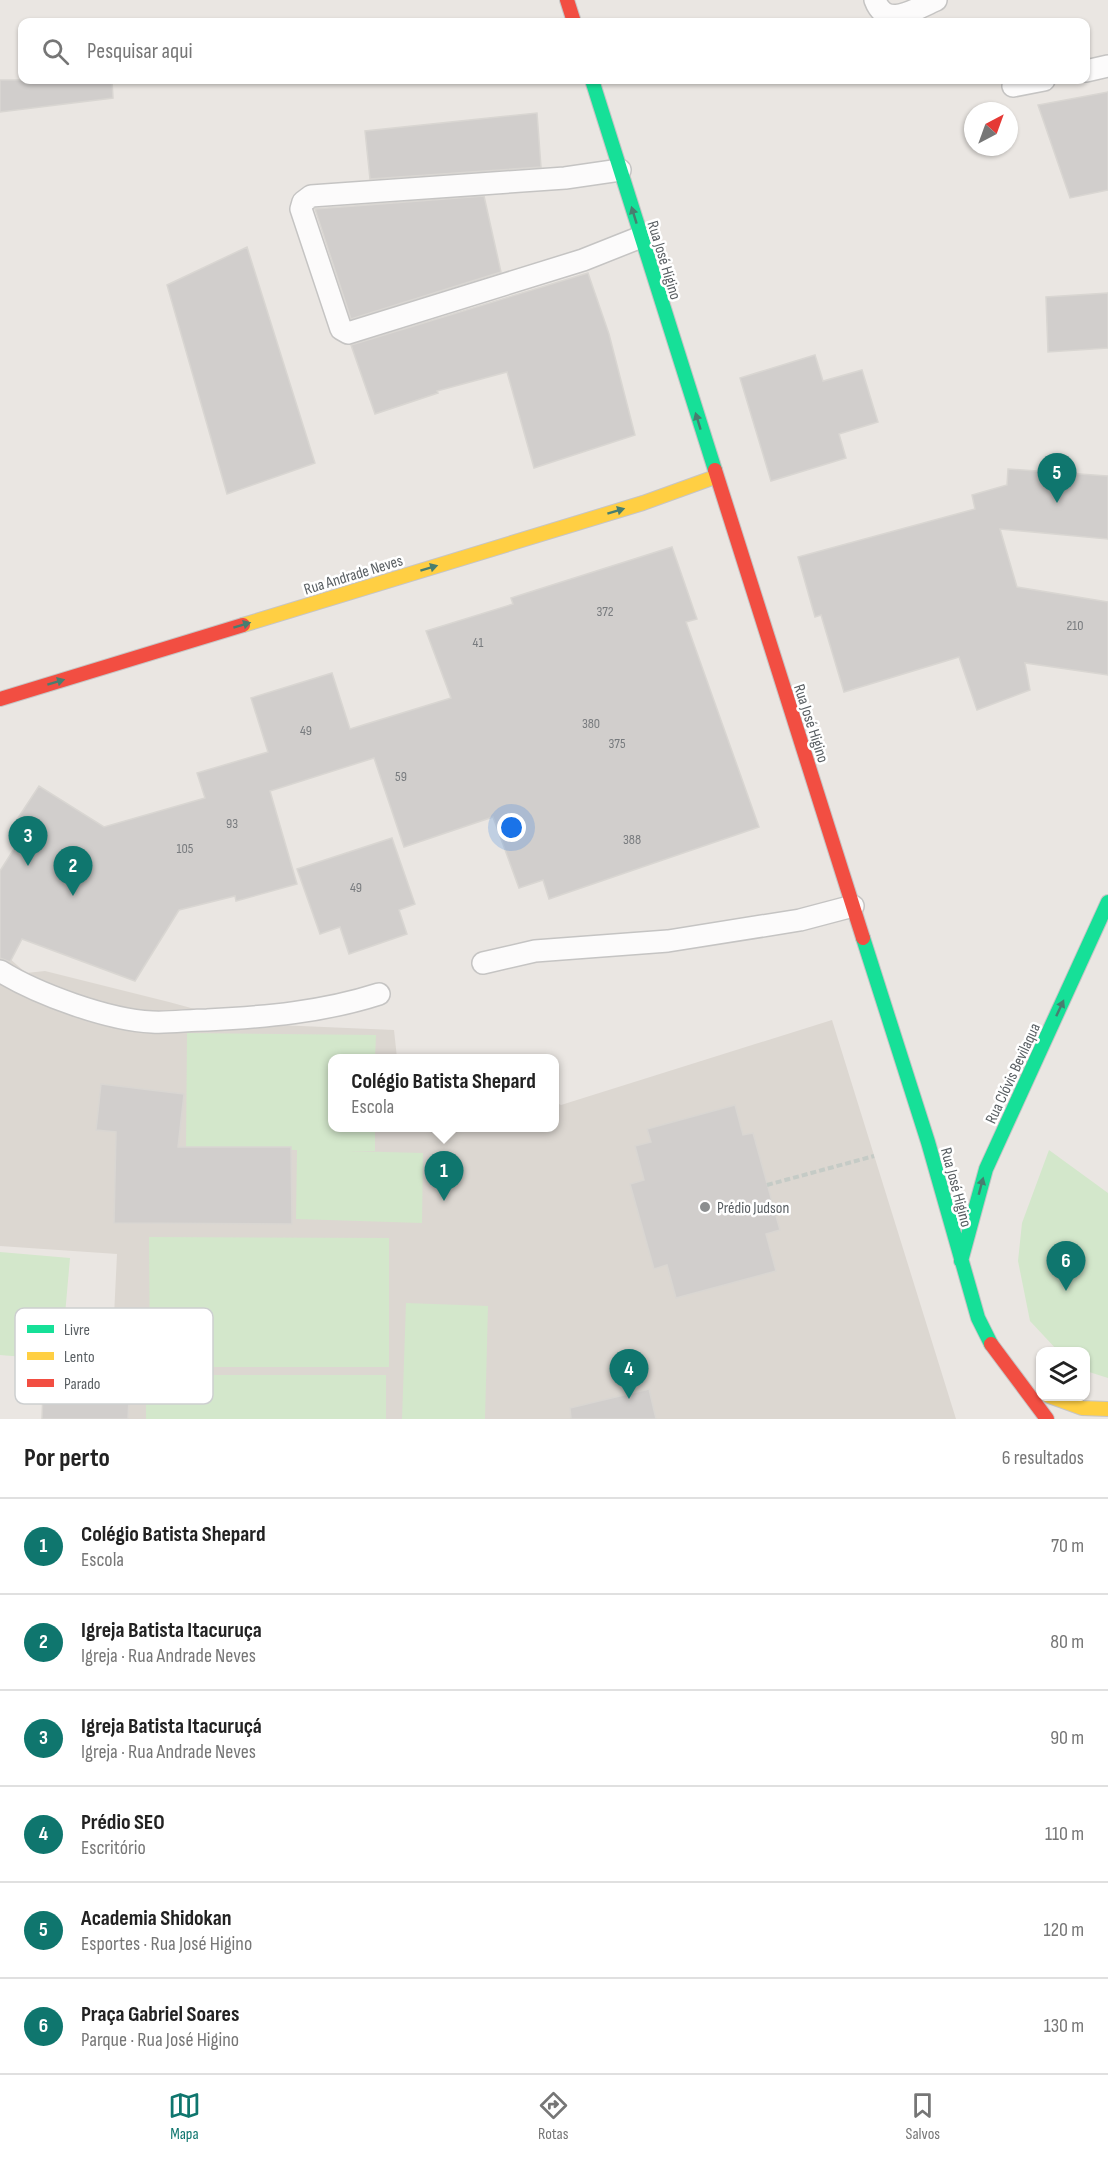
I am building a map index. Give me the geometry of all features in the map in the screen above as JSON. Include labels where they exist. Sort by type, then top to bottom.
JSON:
[{"type":"street","points":[[567,0],[573,18]]},
{"type":"street","name":"Rua José Higino","points":[[593,84],[715,477],[928,1142],[978,1318],[995,1351],[1047,1419]]},
{"type":"street","name":"Rua Andrade Neves","points":[[0,699],[643,502],[715,477]]},
{"type":"street","name":"Rua Clóvis Bevilaqua","points":[[961,1263],[986,1169],[1108,902]]},
{"type":"street","points":[[1010,1371],[1036,1389]]},
{"type":"street","points":[[1063,1401],[1082,1408],[1108,1409]]},
{"type":"lane","points":[[875,0],[879,10],[887,16],[896,17],[936,0]]},
{"type":"lane","points":[[1090,70],[1108,66]]},
{"type":"lane","points":[[1013,86],[1023,84]]},
{"type":"lane","points":[[620,170],[565,178],[311,196],[303,202],[301,209],[340,328],[348,333],[582,260],[641,237]]},
{"type":"lane","points":[[483,963],[535,951],[679,939],[800,920],[853,906]]},
{"type":"lane","points":[[0,971],[19,983],[61,1000],[151,1022],[279,1015],[348,1004],[379,994]]},
{"type":"path","points":[[767,1185],[874,1156]]},
{"type":"shaded area","points":[[0,950],[26,973],[45,971],[202,1011],[204,1022],[394,1030],[397,1054],[328,1054],[328,1132],[559,1132],[559,1104],[832,1020],[956,1419],[109,1419],[110,1404],[213,1404],[213,1308],[114,1308],[117,1254],[0,1246]]},
{"type":"green space","points":[[187,1033],[376,1035],[375,1054],[328,1054],[328,1132],[375,1132],[375,1151],[346,1151],[423,1153],[422,1223],[296,1219],[297,1150],[186,1148]]},
{"type":"green space","points":[[1049,1150],[1108,1193],[1108,1378],[1090,1372],[1090,1347],[1054,1347],[1030,1321],[1018,1261],[1022,1223]]},
{"type":"green space","points":[[149,1237],[389,1238],[389,1367],[213,1367],[213,1308],[150,1308]]},
{"type":"green space","points":[[0,1252],[70,1258],[66,1308],[15,1308],[15,1356],[0,1355]]},
{"type":"green space","points":[[406,1303],[488,1306],[485,1419],[402,1419]]},
{"type":"green space","points":[[213,1375],[386,1375],[386,1419],[146,1419],[146,1404],[213,1404]]},
{"type":"building","points":[[0,80],[18,80],[18,84],[112,84],[113,98],[0,112]]},
{"type":"building","points":[[1108,92],[1108,190],[1070,198],[1038,105]]},
{"type":"building","points":[[537,113],[541,167],[370,179],[365,131]]},
{"type":"building","points":[[484,196],[501,272],[351,319],[315,209]]},
{"type":"building","points":[[247,247],[315,463],[227,494],[167,285]]},
{"type":"building","points":[[588,273],[609,334],[635,435],[534,468],[507,372],[437,391],[438,393],[375,414],[351,345]]},
{"type":"building","points":[[1108,293],[1108,348],[1048,352],[1046,297]]},
{"type":"building","points":[[815,355],[823,381],[862,370],[878,422],[839,434],[846,458],[771,481],[740,378]]},
{"type":"building","points":[[1008,469],[1108,476],[1108,539],[1000,529],[1017,587],[1108,602],[1108,675],[1025,663],[1030,690],[977,710],[959,657],[844,692],[821,615],[815,617],[798,557],[975,509],[972,495],[1007,485]]},
{"type":"building","points":[[672,547],[697,619],[686,622],[759,827],[549,899],[543,880],[519,888],[493,817],[404,847],[374,758],[270,791],[297,884],[236,901],[235,896],[179,910],[135,981],[22,939],[10,962],[0,958],[0,871],[26,830],[14,824],[39,786],[104,827],[205,798],[197,773],[268,752],[251,698],[332,673],[350,729],[451,698],[426,631],[513,604],[511,598]]},
{"type":"building","points":[[392,838],[415,904],[399,910],[407,934],[349,954],[340,927],[320,934],[297,869]]},
{"type":"building","points":[[101,1084],[184,1094],[178,1147],[291,1147],[292,1224],[114,1223],[116,1132],[96,1130]]},
{"type":"building","name":"Prédio Judson","points":[[735,1105],[743,1135],[753,1133],[780,1230],[766,1234],[776,1271],[676,1298],[667,1265],[654,1269],[630,1184],[644,1180],[635,1146],[651,1142],[647,1129]]},
{"type":"building","points":[[649,1389],[656,1419],[571,1419],[570,1408]]},
{"type":"building","points":[[43,1404],[129,1404],[128,1419],[42,1419]]},
{"type":"traffic: fast","points":[[593,84],[715,470]]},
{"type":"traffic: fast","points":[[961,1261],[986,1169],[1108,902]]},
{"type":"traffic: fast","points":[[863,938],[928,1142],[978,1318],[991,1344]]},
{"type":"traffic: slow","points":[[243,625],[643,503],[715,477]]},
{"type":"traffic: slow","points":[[1063,1401],[1082,1408],[1108,1409]]},
{"type":"traffic: jam","points":[[567,0],[573,18]]},
{"type":"traffic: jam","points":[[715,470],[863,938]]},
{"type":"traffic: jam","points":[[0,699],[243,625]]},
{"type":"traffic: jam","points":[[991,1344],[1047,1419]]},
{"type":"place","name":"Academia Shidokan","points":[[1057,503]]},
{"type":"place","name":"Igreja Batista Itacuruçá","points":[[28,866]]},
{"type":"place","name":"Igreja Batista Itacuruça","points":[[73,896]]},
{"type":"place","name":"Colégio Batista Shepard","points":[[444,1201]]},
{"type":"place","name":"Prédio Judson","points":[[705,1207]]},
{"type":"place","name":"Praça Gabriel Soares","points":[[1066,1291]]},
{"type":"place","name":"Prédio SEO","points":[[629,1399]]}]
